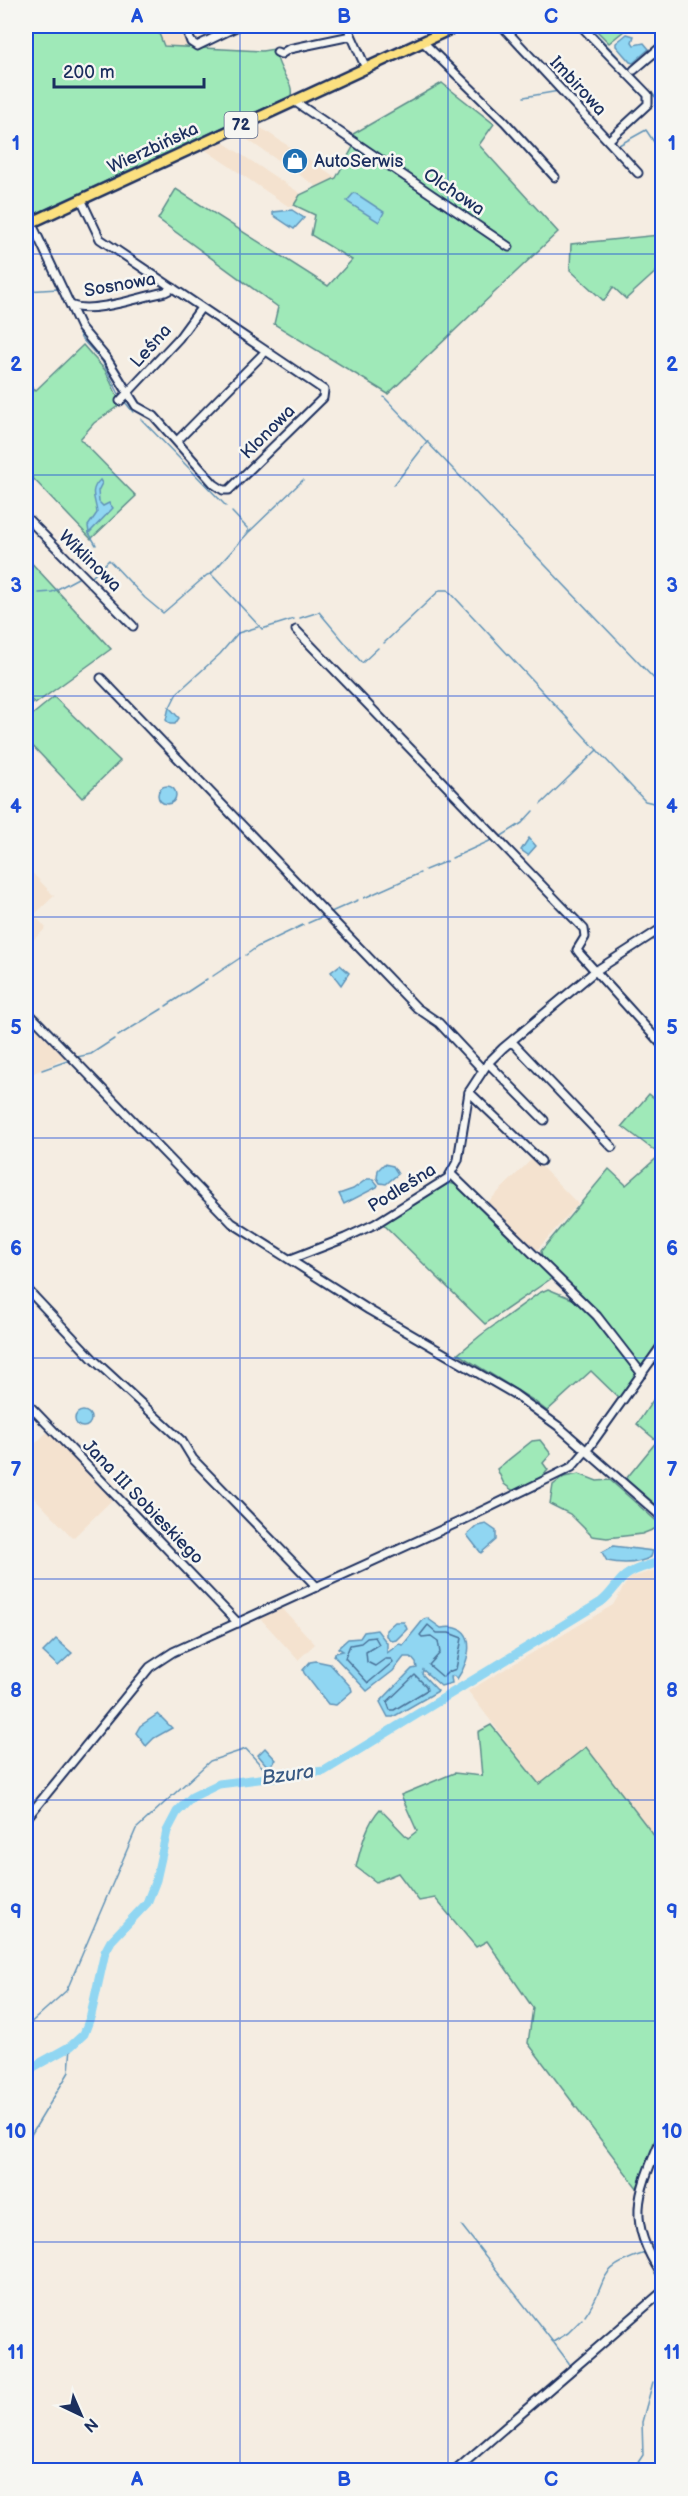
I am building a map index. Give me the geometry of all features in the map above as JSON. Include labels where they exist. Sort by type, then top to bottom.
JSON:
[{"type":"main road","name":"Wierzbińska","points":[[28,224],[457,26]]},
{"type":"street","points":[[185,26],[191,42],[197,46],[238,26]]},
{"type":"street","points":[[347,26],[366,68]]},
{"type":"street","name":"Imbirowa","points":[[502,26],[638,173]]},
{"type":"street","name":"Imbirowa","points":[[581,26],[648,95],[648,104],[609,140]]},
{"type":"street","points":[[277,52],[281,54],[289,49],[351,36]]},
{"type":"street","points":[[423,42],[505,122],[555,177]]},
{"type":"street","points":[[634,70],[663,46]]},
{"type":"street","name":"Olchowa","points":[[294,101],[509,247]]},
{"type":"street","name":"Klonowa","points":[[28,224],[81,328],[107,360],[139,409],[154,416],[214,484],[223,490],[229,490],[323,398],[322,388],[265,352],[250,339],[100,239],[81,200]]},
{"type":"street","name":"Sosnowa","points":[[71,305],[76,308],[91,308],[165,292],[173,288]]},
{"type":"street","name":"Leśna","points":[[120,401],[179,338],[201,308]]},
{"type":"street","points":[[177,441],[265,352]]},
{"type":"street","name":"Wiklinowa","points":[[26,517],[133,626]]},
{"type":"street","points":[[297,630],[584,929],[585,938],[577,951],[663,1045]]},
{"type":"street","points":[[101,678],[417,1008],[439,1023],[483,1070]]},
{"type":"street","name":"Podleśna","points":[[291,1259],[337,1242],[375,1224],[452,1175],[458,1160],[469,1092],[488,1063],[594,972],[663,928]]},
{"type":"street","points":[[26,1010],[239,1229],[291,1259],[369,1310],[498,1384],[544,1416],[663,1517]]},
{"type":"street","points":[[510,1043],[514,1044],[612,1147]]},
{"type":"street","points":[[488,1063],[544,1120]]},
{"type":"street","points":[[469,1092],[541,1161]]},
{"type":"street","points":[[452,1175],[597,1316],[642,1374]]},
{"type":"street","points":[[26,1288],[93,1359],[182,1441],[193,1459],[316,1587]]},
{"type":"street","points":[[26,1819],[150,1667],[173,1652],[576,1464],[663,1345]]},
{"type":"street","name":"Jana III Sobieskiego","points":[[26,1402],[238,1623]]},
{"type":"street","points":[[663,2136],[644,2182],[638,2214],[642,2239],[663,2275]]},
{"type":"street","points":[[456,2470],[663,2292]]},
{"type":"shaded area","points":[[156,26],[181,26],[189,48],[163,46]]},
{"type":"shaded area","name":"AutoSerwis","points":[[258,126],[352,188],[341,203],[239,134]]},
{"type":"shaded area","points":[[221,141],[315,203],[288,206],[204,149]]},
{"type":"shaded area","points":[[26,866],[54,896],[34,915],[46,928],[30,943],[26,939]]},
{"type":"shaded area","points":[[26,1017],[65,1058],[26,1077]]},
{"type":"shaded area","points":[[533,1158],[578,1204],[536,1251],[528,1248],[486,1204]]},
{"type":"shaded area","points":[[49,1430],[114,1498],[73,1538],[26,1489],[26,1453]]},
{"type":"shaded area","points":[[662,1568],[662,1846],[586,1748],[539,1784],[468,1691],[613,1605],[627,1581],[632,1577]]},
{"type":"shaded area","points":[[282,1608],[315,1644],[298,1660],[260,1618]]},
{"type":"green space","points":[[26,26],[156,26],[164,46],[262,51],[274,49],[290,84],[291,96],[26,218]]},
{"type":"green space","points":[[592,26],[630,26],[609,43]]},
{"type":"green space","points":[[442,83],[494,124],[479,145],[558,232],[388,394],[274,324],[278,307],[158,219],[176,189],[328,286],[352,260],[311,235],[315,215],[294,205],[300,195],[336,178],[353,147],[353,134]]},
{"type":"green space","points":[[659,235],[659,269],[626,299],[613,287],[604,301],[570,270],[571,244]]},
{"type":"green space","points":[[83,345],[105,370],[121,404],[94,423],[80,439],[136,496],[91,539],[26,471],[26,381],[35,391]]},
{"type":"green space","points":[[26,557],[111,649],[35,704],[26,694]]},
{"type":"green space","points":[[54,697],[120,761],[82,798],[26,739],[26,720]]},
{"type":"green space","points":[[662,1089],[662,1336],[641,1368],[599,1314],[542,1257],[541,1251],[609,1169],[626,1185],[660,1155],[622,1126],[649,1094],[654,1098]]},
{"type":"green space","points":[[449,1183],[461,1186],[552,1278],[485,1324],[383,1224]]},
{"type":"green space","points":[[548,1289],[577,1301],[584,1307],[637,1375],[620,1399],[591,1371],[547,1411],[458,1354],[539,1293]]},
{"type":"green space","points":[[657,1394],[662,1394],[662,1498],[655,1504],[626,1479],[657,1441],[637,1424]]},
{"type":"green space","points":[[540,1440],[551,1454],[543,1463],[548,1470],[541,1478],[515,1492],[504,1484],[497,1469],[532,1441]]},
{"type":"green space","points":[[579,1474],[597,1481],[610,1480],[662,1526],[642,1534],[607,1538],[592,1536],[570,1514],[550,1504],[553,1485],[564,1477]]},
{"type":"green space","points":[[491,1725],[539,1784],[586,1747],[662,1846],[662,2124],[637,2188],[528,2043],[533,2008],[487,1941],[476,1947],[435,1898],[419,1901],[398,1873],[376,1882],[356,1867],[368,1829],[380,1809],[408,1838],[417,1831],[401,1795],[454,1773],[482,1776],[478,1732]]},
{"type":"water","points":[[627,34],[634,36],[632,42],[634,45],[644,43],[649,49],[633,63],[616,46],[616,43]]},
{"type":"water","points":[[355,193],[384,212],[379,222],[347,201]]},
{"type":"water","points":[[292,210],[304,218],[294,229],[273,215],[273,212]]},
{"type":"water","points":[[100,480],[102,483],[98,491],[99,502],[103,506],[109,503],[113,508],[89,533],[88,526],[97,513],[94,488]]},
{"type":"water","points":[[169,707],[179,718],[175,724],[170,724],[166,720]]},
{"type":"water","points":[[167,786],[173,789],[176,795],[173,801],[167,804],[161,801],[158,795],[161,789]]},
{"type":"water","points":[[529,838],[536,846],[528,855],[521,850]]},
{"type":"water","points":[[340,965],[349,973],[341,985],[331,972]]},
{"type":"water","points":[[384,1164],[393,1166],[398,1174],[386,1184],[380,1183],[377,1178],[378,1170]]},
{"type":"water","points":[[367,1179],[373,1179],[377,1187],[344,1204],[339,1194],[353,1189]]},
{"type":"water","points":[[83,1411],[91,1419],[83,1427],[75,1419]]},
{"type":"water","points":[[486,1524],[496,1531],[496,1540],[481,1553],[467,1535],[477,1526]]},
{"type":"water","points":[[613,1546],[653,1551],[651,1557],[641,1561],[624,1563],[607,1561],[602,1552]]},
{"type":"water","points":[[427,1618],[441,1628],[453,1627],[461,1630],[468,1643],[466,1662],[457,1679],[454,1676],[451,1677],[452,1683],[441,1686],[423,1670],[422,1674],[438,1691],[393,1717],[388,1717],[380,1702],[412,1669],[417,1668],[416,1663],[411,1657],[404,1657],[393,1671],[367,1691],[334,1656],[335,1653],[343,1651],[338,1648],[348,1639],[360,1638],[364,1632],[377,1630],[387,1643],[387,1653],[399,1644],[403,1645]]},
{"type":"water","points":[[395,1622],[404,1622],[407,1629],[392,1641],[386,1636],[386,1630]]},
{"type":"water","points":[[56,1639],[72,1653],[58,1666],[43,1652]]},
{"type":"water","points":[[310,1662],[330,1664],[351,1687],[352,1691],[336,1705],[328,1704],[304,1673],[303,1670]]},
{"type":"water","points":[[158,1714],[172,1728],[154,1738],[146,1746],[136,1733],[140,1726]]},
{"type":"water","points":[[265,1748],[276,1760],[268,1767],[258,1755]]},
{"type":"waterway","points":[[589,26],[662,104]]},
{"type":"waterway","points":[[524,97],[559,91]]},
{"type":"waterway","points":[[619,145],[646,130],[662,154]]},
{"type":"waterway","points":[[26,291],[58,289],[61,293]]},
{"type":"waterway","points":[[67,306],[81,338],[102,361],[120,396]]},
{"type":"waterway","points":[[384,397],[662,687]]},
{"type":"waterway","points":[[125,402],[133,412]]},
{"type":"waterway","points":[[141,419],[226,506]]},
{"type":"waterway","points":[[394,485],[428,441]]},
{"type":"waterway","points":[[249,532],[303,480]]},
{"type":"waterway","points":[[232,512],[248,529],[248,533],[211,574],[262,629],[294,619]]},
{"type":"waterway","points":[[89,533],[96,545]]},
{"type":"waterway","points":[[92,577],[109,560],[145,598],[163,613],[211,574]]},
{"type":"waterway","points":[[39,593],[52,592],[78,578]]},
{"type":"waterway","points":[[384,643],[440,590],[448,590],[597,750]]},
{"type":"waterway","points":[[26,597],[34,594]]},
{"type":"waterway","points":[[300,618],[319,612],[362,663],[378,648]]},
{"type":"waterway","points":[[170,707],[177,693],[220,654],[238,633],[258,627]]},
{"type":"waterway","points":[[541,804],[597,750],[645,801],[662,805]]},
{"type":"waterway","points":[[500,837],[522,823],[533,811]]},
{"type":"waterway","points":[[452,858],[494,839]]},
{"type":"waterway","points":[[425,870],[447,861]]},
{"type":"waterway","points":[[364,898],[420,873]]},
{"type":"waterway","points":[[331,912],[358,900]]},
{"type":"waterway","points":[[308,923],[324,916]]},
{"type":"waterway","points":[[246,955],[257,947],[303,925]]},
{"type":"waterway","points":[[213,976],[240,958]]},
{"type":"waterway","points":[[166,1006],[207,979]]},
{"type":"waterway","points":[[118,1036],[162,1009]]},
{"type":"waterway","points":[[77,1057],[91,1054],[114,1039]]},
{"type":"waterway","points":[[42,1070],[70,1060]]},
{"type":"waterway","name":"Bzura","points":[[26,2071],[71,2046],[84,2034],[91,2015],[105,1952],[111,1941],[147,1903],[156,1880],[167,1831],[177,1812],[192,1797],[219,1784],[324,1771],[601,1602],[624,1577],[640,1568],[662,1561]]},
{"type":"waterway","points":[[26,2027],[66,1991],[136,1829],[210,1761],[246,1749],[268,1773]]},
{"type":"waterway","points":[[26,2143],[69,2072],[71,2046]]},
{"type":"waterway","points":[[462,2226],[553,2342],[568,2333],[582,2319]]},
{"type":"waterway","points":[[652,2250],[662,2243]]},
{"type":"waterway","points":[[585,2316],[610,2271],[628,2259],[645,2253]]},
{"type":"waterway","points":[[531,2401],[569,2367],[569,2363],[554,2343]]},
{"type":"waterway","points":[[656,2378],[662,2376]]},
{"type":"waterway","points":[[633,2470],[643,2455],[642,2422],[653,2382]]},
{"type":"place","name":"AutoSerwis","points":[[295,161]]}]
